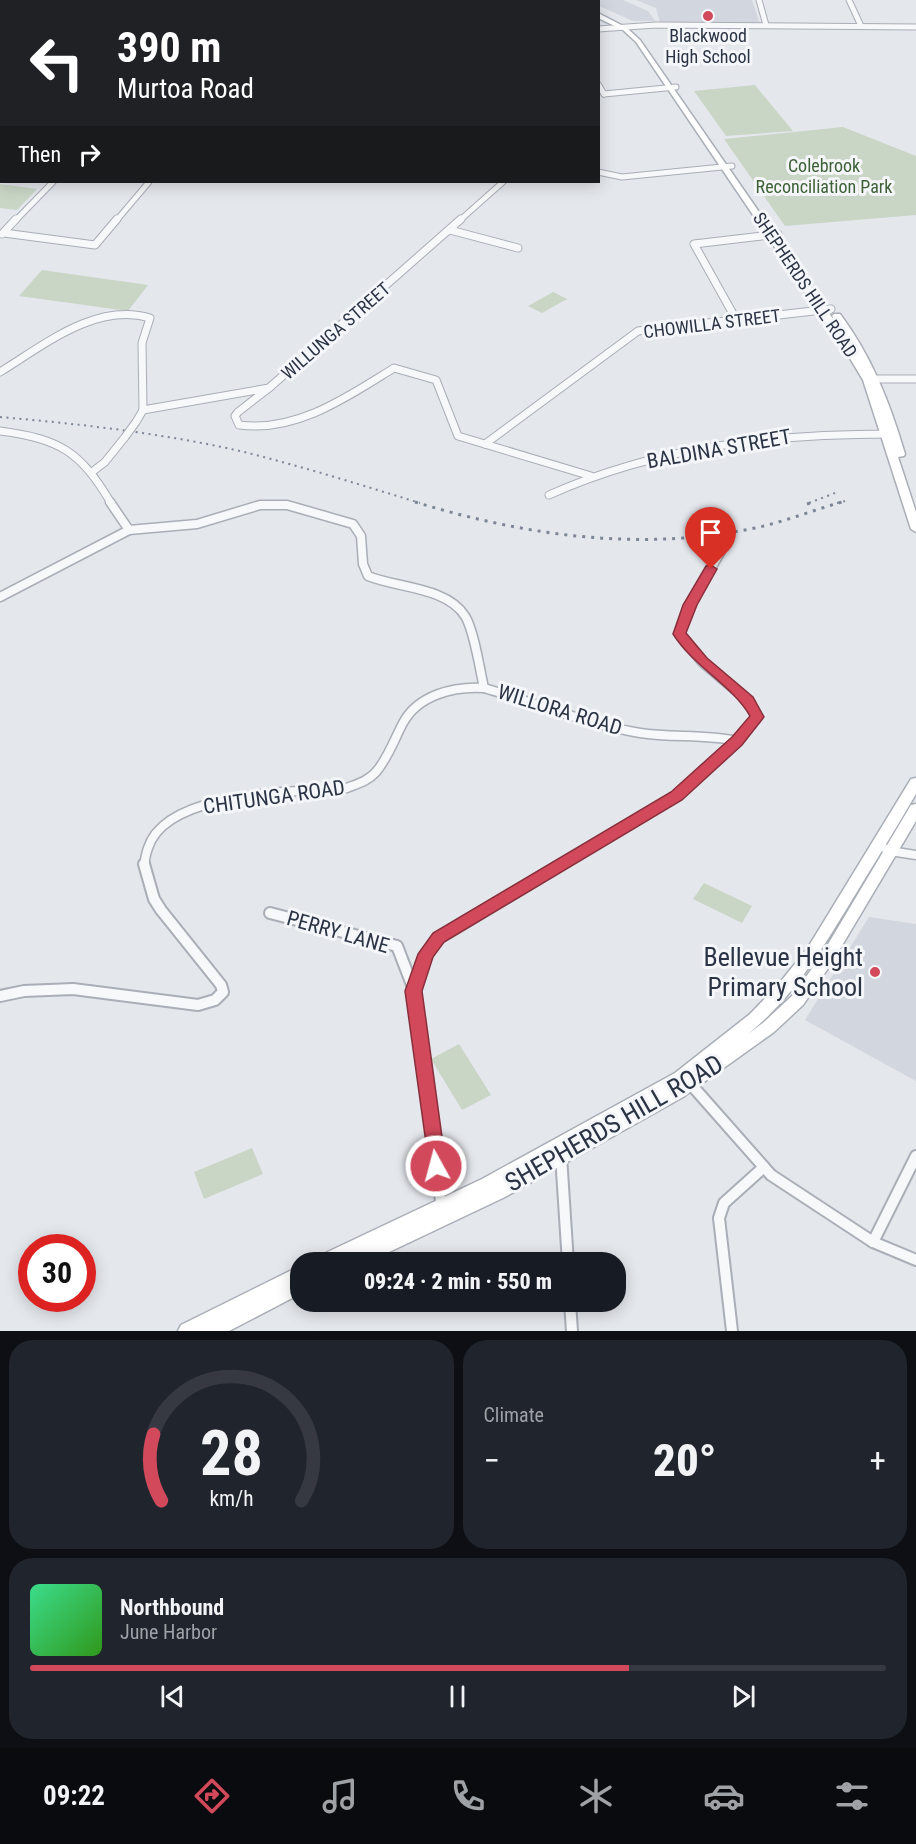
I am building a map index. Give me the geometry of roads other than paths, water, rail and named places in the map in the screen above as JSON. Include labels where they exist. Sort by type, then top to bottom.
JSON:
[{"type":"main road","name":"SHEPHERDS HILL ROAD","points":[[600,15],[627,28],[644,40],[673,87],[774,235],[828,309],[852,335],[876,379],[916,529]]},
{"type":"main road","name":"SHEPHERDS HILL ROAD","points":[[828,309],[868,380],[916,507]]},
{"type":"main road","name":"SHEPHERDS HILL ROAD","points":[[367,1252],[687,1080],[769,1027],[798,1000],[826,960],[916,783]]},
{"type":"main road","name":"SHEPHERDS HILL ROAD","points":[[884,848],[916,809]]},
{"type":"main road","name":"SHEPHERDS HILL ROAD","points":[[349,1252],[443,1212]]},
{"type":"main road","points":[[187,1331],[290,1280]]},
{"type":"main road","points":[[211,1331],[290,1290]]},
{"type":"street","points":[[759,0],[766,25]]},
{"type":"street","points":[[849,0],[861,26]]},
{"type":"street","points":[[600,29],[647,25],[916,27]]},
{"type":"street","points":[[600,87],[604,93]]},
{"type":"street","points":[[600,96],[604,93],[673,87]]},
{"type":"street","points":[[600,172],[622,177],[729,167]]},
{"type":"street","points":[[2,235],[52,183]]},
{"type":"street","points":[[2,235],[95,245],[148,183]]},
{"type":"street","name":"WILLUNGA STREET","points":[[143,411],[269,387],[502,183]]},
{"type":"street","points":[[450,230],[518,248]]},
{"type":"street","points":[[737,321],[694,244],[774,235]]},
{"type":"street","name":"CHOWILLA STREET","points":[[485,444],[638,331],[828,309]]},
{"type":"street","points":[[0,372],[97,317],[124,313],[143,314],[150,318],[142,343],[143,411],[105,462],[92,472]]},
{"type":"street","points":[[269,387],[238,412],[235,417],[239,425],[255,428],[330,407],[394,368],[414,373],[436,380],[454,432],[485,444],[591,476]]},
{"type":"street","points":[[876,379],[916,379]]},
{"type":"street","points":[[0,431],[19,433],[66,448],[92,472],[129,530],[0,597]]},
{"type":"street","name":"BALDINA STREET","points":[[549,495],[591,476],[669,453],[810,434],[890,434]]},
{"type":"street","name":"WILLORA ROAD","points":[[129,530],[198,525],[260,505],[272,504],[286,505],[353,524],[361,530],[363,567],[368,576],[426,593],[462,609],[484,688],[616,729],[644,734],[708,735],[737,741]]},
{"type":"street","points":[[443,1212],[414,991],[426,954],[439,938],[676,796],[737,741],[757,717],[748,701],[702,662],[679,634],[690,605],[721,551]]},
{"type":"street","name":"CHITUNGA ROAD","points":[[0,996],[42,989],[198,1005],[215,1000],[223,992],[221,985],[155,900],[145,874],[144,854],[154,830],[167,820],[191,809],[216,802],[347,788],[364,781],[375,774],[409,714],[422,700],[448,692],[484,688]]},
{"type":"street","points":[[884,848],[916,855]]},
{"type":"street","name":"PERRY LANE","points":[[270,913],[397,946],[414,991]]},
{"type":"street","points":[[687,1080],[771,1175],[873,1242],[916,1260]]},
{"type":"street","points":[[561,1148],[567,1252]]},
{"type":"street","points":[[873,1242],[916,1156]]},
{"type":"street","points":[[732,1331],[719,1218],[724,1203],[764,1167]]},
{"type":"street","points":[[571,1312],[572,1331]]},
{"type":"railway","points":[[0,417],[120,430],[240,451],[420,503]]},
{"type":"railway","points":[[809,503],[835,493]]},
{"type":"railway","points":[[837,503],[845,501]]},
{"type":"railway","points":[[415,502],[456,514],[538,531],[620,539],[662,539],[745,530],[842,502]]},
{"type":"railway","points":[[807,504],[813,502]]},
{"type":"place","name":"Blackwood High School","points":[[708,16]]},
{"type":"place","name":"Bellevue Height Primary School","points":[[875,972]]},
{"type":"park label","name":"Colebrook Reconciliation Park","points":[[824,176]]}]
